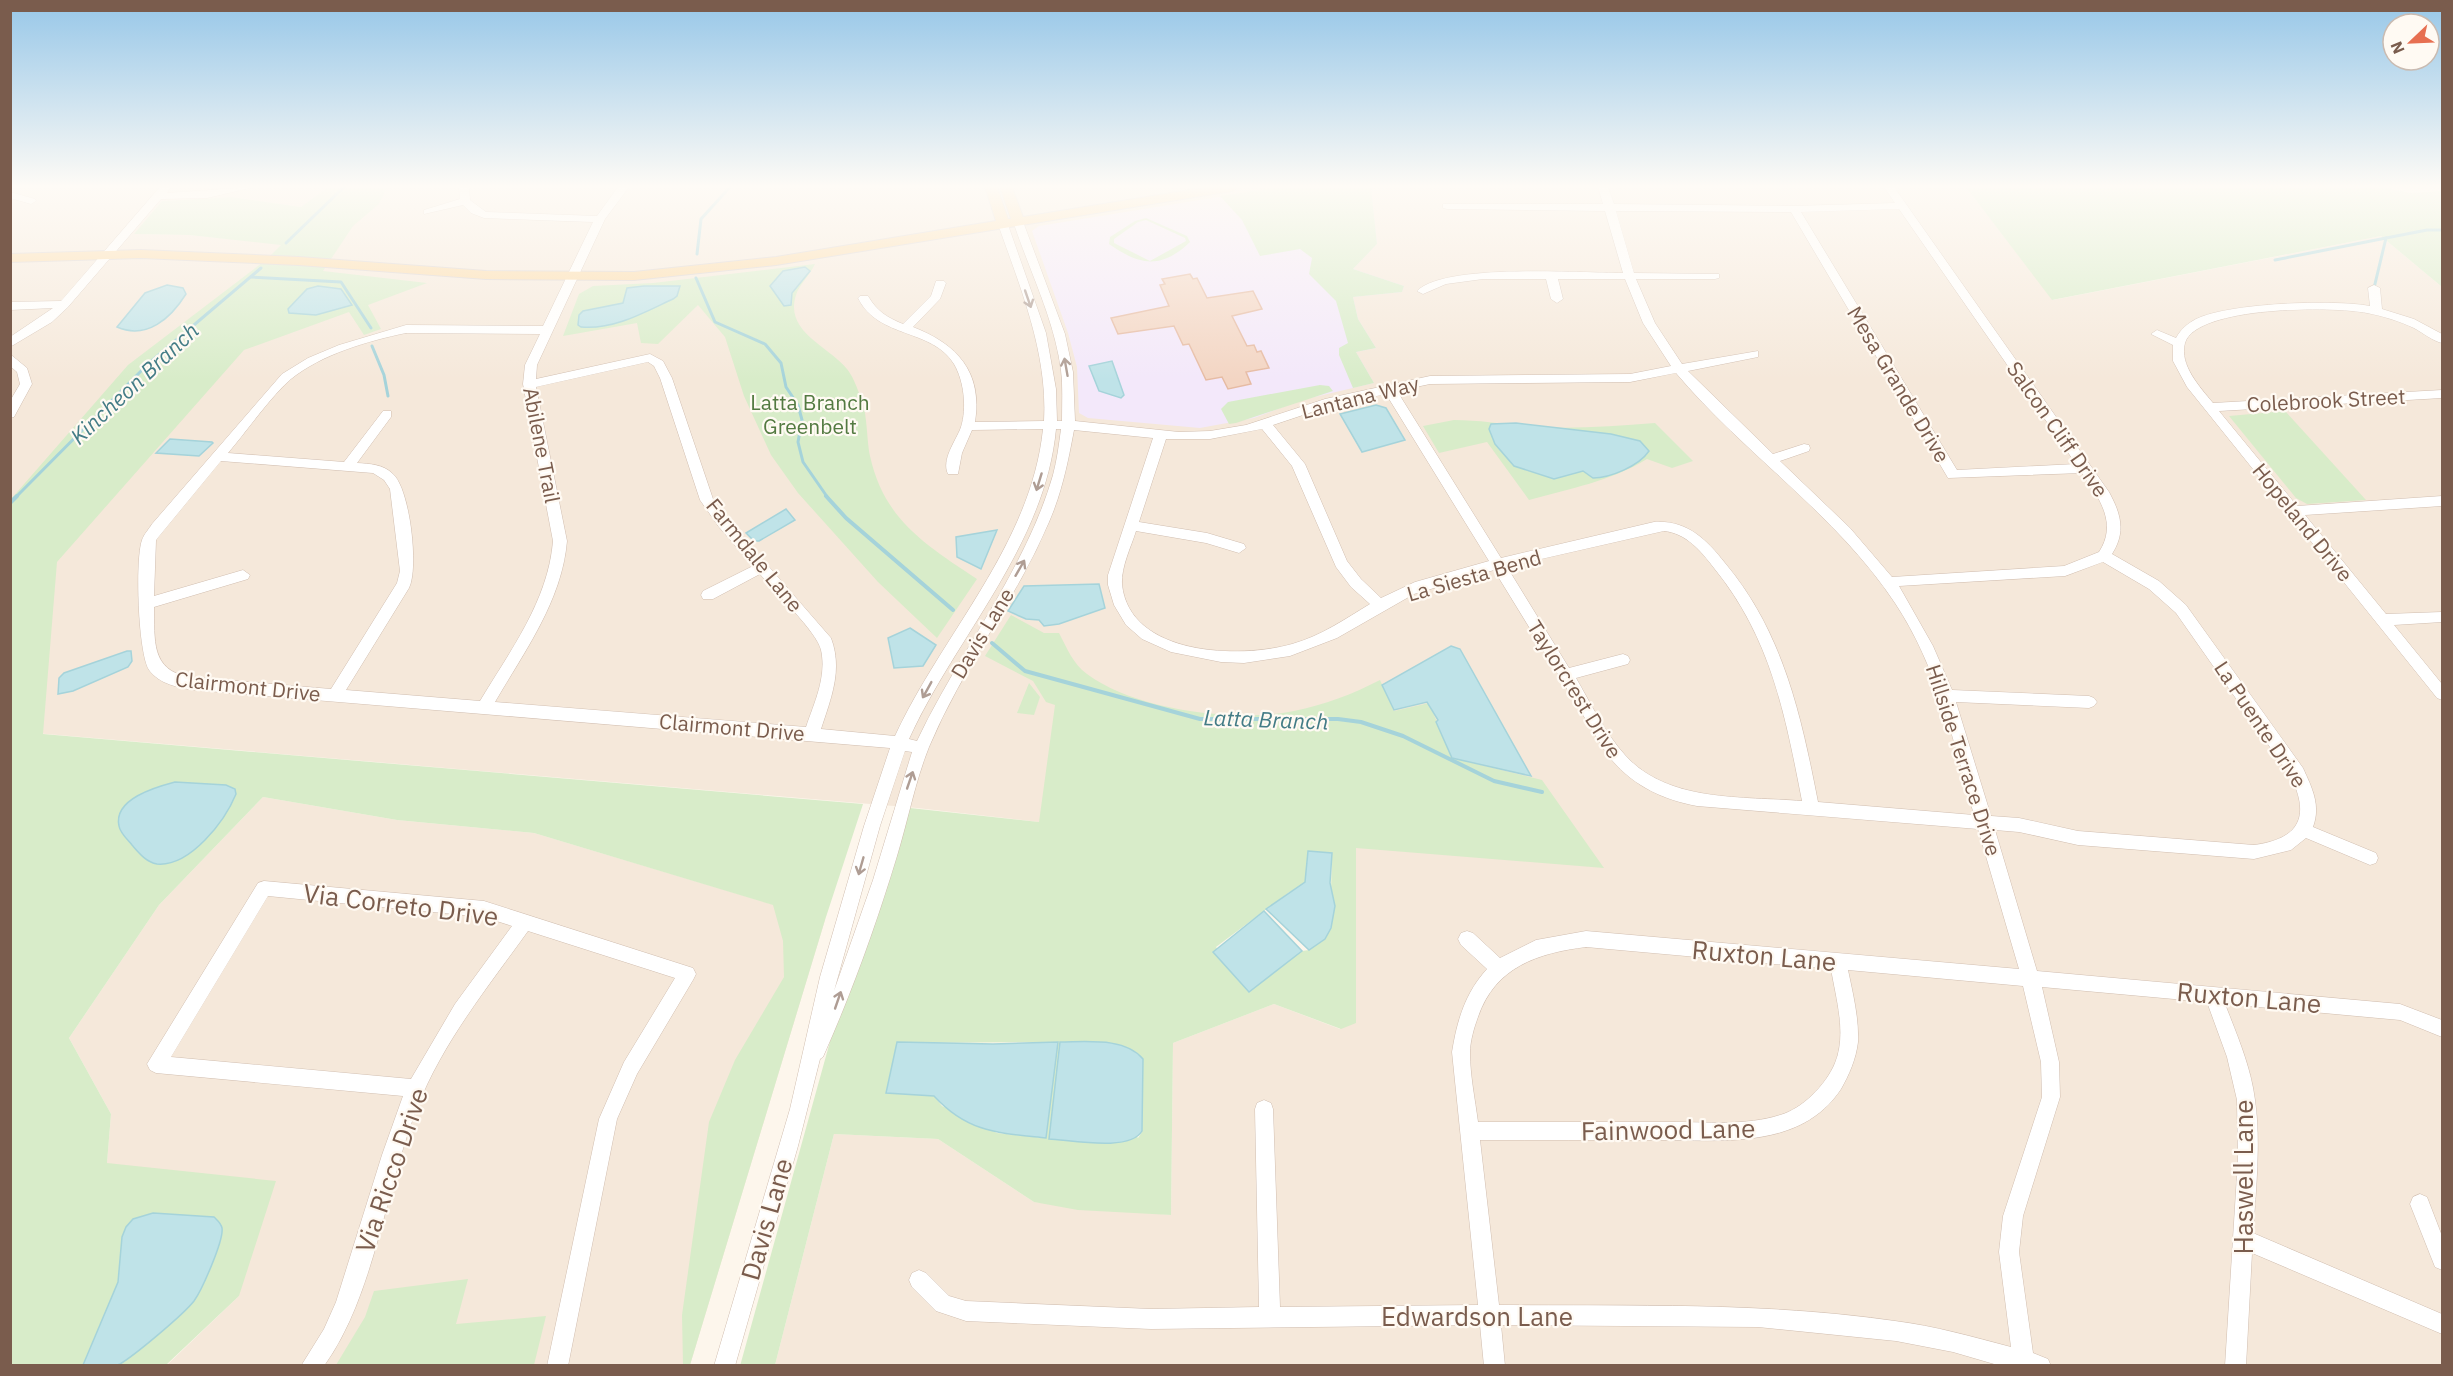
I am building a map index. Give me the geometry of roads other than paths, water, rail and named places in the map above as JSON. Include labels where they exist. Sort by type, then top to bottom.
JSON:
[{"type":"main road","points":[[10,258],[86,251]]},
{"type":"main road","points":[[142,251],[486,275],[688,272],[808,251]]},
{"type":"street","points":[[10,344],[48,319],[64,304],[109,251]]},
{"type":"street","name":"Abilene Trail","points":[[484,707],[550,589],[559,564],[560,542],[529,384],[531,365],[585,251]]},
{"type":"street","name":"Davis Lane","points":[[724,1365],[807,1073],[818,1017],[877,809],[901,742],[930,684],[1024,522],[1042,475],[1051,424],[1052,396],[1045,352],[1011,251]]},
{"type":"street","name":"Davis Lane","points":[[807,1073],[830,1024],[879,884],[899,811],[939,705],[1027,556],[1043,523],[1058,480],[1068,425],[1069,386],[1062,345],[1028,251]]},
{"type":"street","name":"Hillside Terrace Drive","points":[[1622,251],[1644,313],[1679,370],[1833,519],[1887,582],[1920,635],[1948,696],[2030,978],[2050,1062],[2051,1097],[2013,1216],[2009,1252],[2027,1364]]},
{"type":"street","name":"Mesa Grande Drive","points":[[1819,251],[1953,476],[2086,468]]},
{"type":"street","name":"Salcon Cliff Drive","points":[[1934,251],[2111,507],[2115,520],[2114,540],[2104,556]]},
{"type":"street","points":[[1551,276],[1557,299]]},
{"type":"street","points":[[1423,291],[1443,280],[1461,278],[1715,276]]},
{"type":"street","points":[[906,328],[932,302],[940,283]]},
{"type":"street","points":[[2374,288],[2376,311]]},
{"type":"street","points":[[864,298],[872,313],[944,345],[964,370],[969,394],[968,426],[954,456],[953,471]]},
{"type":"street","points":[[10,306],[64,304]]},
{"type":"street","points":[[2157,334],[2180,344],[2191,326],[2206,318],[2226,312],[2339,306],[2376,311],[2410,322],[2442,339]]},
{"type":"street","name":"Clairmont Drive","points":[[548,330],[406,329],[339,351],[304,365],[286,377],[217,456],[149,540],[149,655],[156,668],[168,678],[195,684],[811,734],[901,742],[921,748]]},
{"type":"street","name":"Hopeland Drive","points":[[2180,344],[2178,353],[2182,370],[2442,694]]},
{"type":"street","name":"Lantana Way","points":[[968,426],[1051,424],[1161,434],[1210,435],[1264,423],[1325,403],[1440,379],[1614,380],[1679,370],[1754,354]]},
{"type":"street","points":[[10,358],[23,371],[26,384],[10,414]]},
{"type":"street","name":"Farmdale Lane","points":[[529,384],[650,358],[655,360],[666,378],[707,500],[724,524],[824,638],[829,649],[831,670],[811,734]]},
{"type":"street","name":"Taylorcrest Drive","points":[[1389,388],[1618,758],[1649,784],[1671,794],[1697,799],[1985,823]]},
{"type":"street","name":"Colebrook Street","points":[[2210,407],[2442,394]]},
{"type":"street","points":[[348,466],[387,414]]},
{"type":"street","points":[[1264,423],[1298,464],[1341,563],[1381,606]]},
{"type":"street","name":"La Siesta Bend","points":[[1161,434],[1115,575],[1119,602],[1126,614],[1143,632],[1164,644],[1184,651],[1227,656],[1279,652],[1323,638],[1412,589],[1654,527],[1672,526],[1686,530],[1731,578],[1769,640],[1786,688],[1811,808]]},
{"type":"street","points":[[1770,460],[1804,448]]},
{"type":"street","points":[[217,456],[348,466],[381,471],[387,474],[397,488],[407,571],[398,596],[335,695]]},
{"type":"street","points":[[2294,511],[2442,501]]},
{"type":"street","points":[[1131,525],[1207,538],[1239,548]]},
{"type":"street","points":[[1887,582],[2065,571],[2104,556]]},
{"type":"street","name":"La Puente Drive","points":[[2104,556],[2163,592],[2192,622],[2302,782],[2310,806],[2304,830]]},
{"type":"street","points":[[708,595],[762,567]]},
{"type":"street","points":[[148,603],[243,575]]},
{"type":"street","points":[[2383,620],[2442,616]]},
{"type":"street","points":[[1566,675],[1623,660]]},
{"type":"street","points":[[1948,696],[2089,702]]},
{"type":"street","points":[[1985,823],[2028,827],[2078,838],[2254,852],[2285,846],[2304,830],[2370,858]]},
{"type":"street","name":"Via Correto Drive","points":[[416,1088],[156,1064],[264,888],[471,907],[687,974],[630,1068],[608,1119],[556,1365]]},
{"type":"street","name":"Via Ricco Drive","points":[[311,1365],[334,1332],[349,1298],[392,1153],[416,1088],[448,1029],[525,922]]},
{"type":"street","points":[[1467,939],[1498,968]]},
{"type":"street","name":"Ruxton Lane","points":[[1495,1365],[1460,1066],[1462,1037],[1474,999],[1498,968],[1511,958],[1547,944],[1586,939],[2213,994],[2400,1012],[2442,1028]]},
{"type":"street","name":"Fainwood Lane","points":[[1468,1131],[1728,1131],[1763,1128],[1794,1119],[1826,1093],[1835,1081],[1847,1053],[1848,1033],[1838,961]]},
{"type":"street","name":"Haswell Lane","points":[[2213,994],[2236,1057],[2246,1100],[2248,1160],[2235,1365]]},
{"type":"street","points":[[1264,1109],[1270,1318]]},
{"type":"street","points":[[2420,1204],[2442,1260]]},
{"type":"street","points":[[2244,1239],[2442,1324]]},
{"type":"street","name":"Edwardson Lane","points":[[919,1280],[943,1304],[966,1311],[1151,1319],[1690,1315],[1810,1320],[1907,1333],[2027,1364]]},
{"type":"water","points":[[805,267],[810,271],[792,293],[791,305],[784,306],[770,286],[783,271]]},
{"type":"water","points":[[167,285],[183,288],[186,294],[165,318],[148,329],[138,331],[117,327],[145,293]]},
{"type":"water","points":[[318,286],[341,289],[352,305],[316,315],[289,313],[288,309],[307,289]]},
{"type":"water","points":[[680,286],[677,296],[673,299],[629,319],[605,326],[581,327],[578,325],[579,315],[583,311],[623,303],[627,288]]},
{"type":"water","points":[[1112,361],[1124,395],[1121,398],[1099,391],[1089,366]]},
{"type":"water","points":[[1376,405],[1386,408],[1405,440],[1362,452],[1340,414]]},
{"type":"water","points":[[1516,423],[1611,434],[1640,441],[1649,451],[1638,462],[1608,476],[1593,478],[1583,471],[1554,479],[1514,466],[1495,444],[1489,429],[1491,424]]},
{"type":"water","points":[[170,439],[213,443],[199,456],[156,453]]},
{"type":"water","points":[[786,509],[795,520],[759,541],[754,541],[746,533]]},
{"type":"water","points":[[997,530],[981,569],[957,557],[956,537]]},
{"type":"water","points":[[1099,584],[1105,608],[1059,624],[1044,626],[1039,620],[1026,619],[1008,611],[1024,586]]},
{"type":"water","points":[[910,628],[936,645],[923,666],[894,668],[888,638]]},
{"type":"water","points":[[1451,646],[1460,649],[1531,776],[1452,758],[1436,722],[1438,720],[1427,702],[1394,710],[1382,685]]},
{"type":"water","points":[[131,651],[132,661],[128,667],[73,691],[58,694],[59,678],[64,673]]},
{"type":"water","points":[[175,782],[226,785],[235,789],[236,794],[215,829],[194,850],[169,863],[157,864],[143,857],[124,836],[119,826],[119,817],[123,808],[138,796]]},
{"type":"water","points":[[1308,851],[1332,853],[1330,883],[1335,906],[1331,928],[1325,939],[1309,950],[1266,909],[1305,882]]},
{"type":"water","points":[[1264,911],[1302,951],[1249,992],[1213,952]]},
{"type":"water","points":[[897,1042],[993,1044],[1058,1042],[1046,1138],[1013,1135],[985,1129],[959,1117],[934,1096],[886,1093]]},
{"type":"water","points":[[1060,1042],[1116,1044],[1135,1052],[1143,1059],[1142,1131],[1135,1137],[1113,1143],[1049,1139]]},
{"type":"water","points":[[153,1213],[214,1217],[219,1222],[222,1234],[207,1276],[194,1301],[127,1359],[112,1366],[83,1365],[118,1282],[122,1237],[126,1227],[133,1219]]},
{"type":"waterway","points":[[2275,260],[2319,251]]},
{"type":"waterway","points":[[2374,288],[2383,251]]},
{"type":"waterway","name":"Kincheon Branch","points":[[15,498],[148,364],[261,268]]},
{"type":"waterway","points":[[251,277],[341,282],[371,328]]},
{"type":"waterway","name":"Latta Branch","points":[[696,278],[715,322],[765,344],[781,363],[786,387],[798,405],[802,420],[798,442],[803,462],[828,498]]},
{"type":"waterway","points":[[372,346],[384,375],[388,396]]},
{"type":"waterway","name":"Latta Branch","points":[[826,496],[846,518],[953,610]]},
{"type":"waterway","name":"Kincheon Branch","points":[[10,503],[15,498]]},
{"type":"waterway","name":"Latta Branch","points":[[992,643],[1025,671],[1200,719],[1338,719],[1361,722],[1403,736],[1494,781],[1542,792]]},
{"type":"park label","name":"Latta Branch Greenbelt","points":[[810,414]]}]
